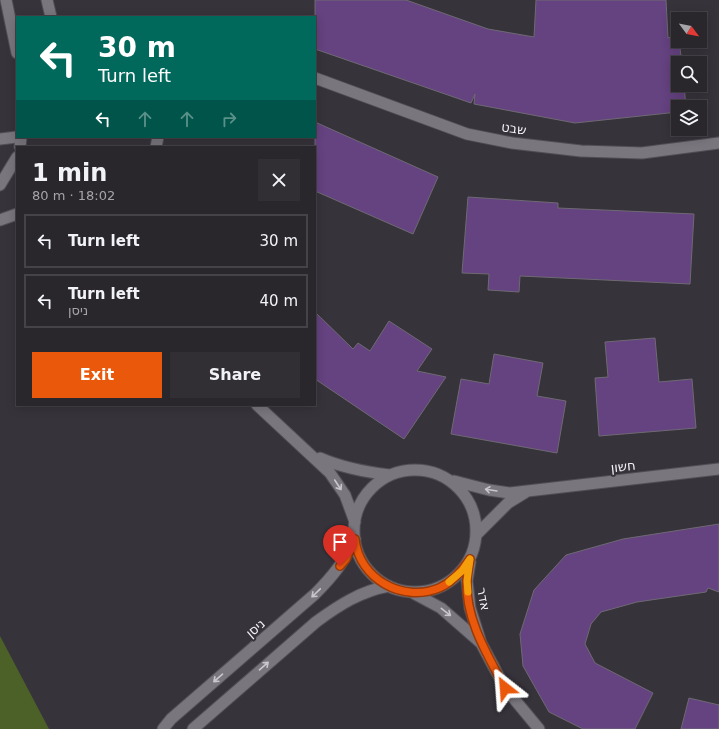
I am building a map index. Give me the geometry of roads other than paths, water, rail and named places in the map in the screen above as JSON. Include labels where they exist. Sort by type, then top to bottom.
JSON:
[{"type":"street","points":[[6,0],[16,48]]},
{"type":"street","points":[[47,0],[51,16]]},
{"type":"street","name":"שבט","points":[[316,78],[467,134],[512,143],[581,151],[642,153],[719,143]]},
{"type":"street","points":[[0,139],[16,137]]},
{"type":"street","points":[[0,185],[16,159]]},
{"type":"street","points":[[0,220],[16,214]]},
{"type":"street","points":[[258,406],[314,456],[330,473],[345,495],[355,522]]},
{"type":"street","points":[[314,456],[339,467],[390,475]]},
{"type":"street","name":"חשון","points":[[452,480],[490,490],[510,492],[719,469]]},
{"type":"street","points":[[404,470],[429,470],[452,480],[462,490],[470,502],[475,514],[476,544],[470,559],[462,571],[440,588],[426,592],[412,593],[396,590],[382,583],[370,573],[361,561],[355,539],[355,522],[360,505],[367,492],[378,482],[390,475],[404,470]]},
{"type":"street","name":"חשון","points":[[476,535],[494,515],[508,503],[530,490]]},
{"type":"street","name":"ניסן","points":[[163,729],[171,720],[315,594],[346,559],[355,539]]},
{"type":"street","name":"אדר","points":[[470,559],[467,581],[470,608],[481,643],[505,688],[539,729]]},
{"type":"street","points":[[193,729],[331,610],[372,589],[389,586]]},
{"type":"street","name":"אדר","points":[[412,593],[441,608],[481,643]]}]
